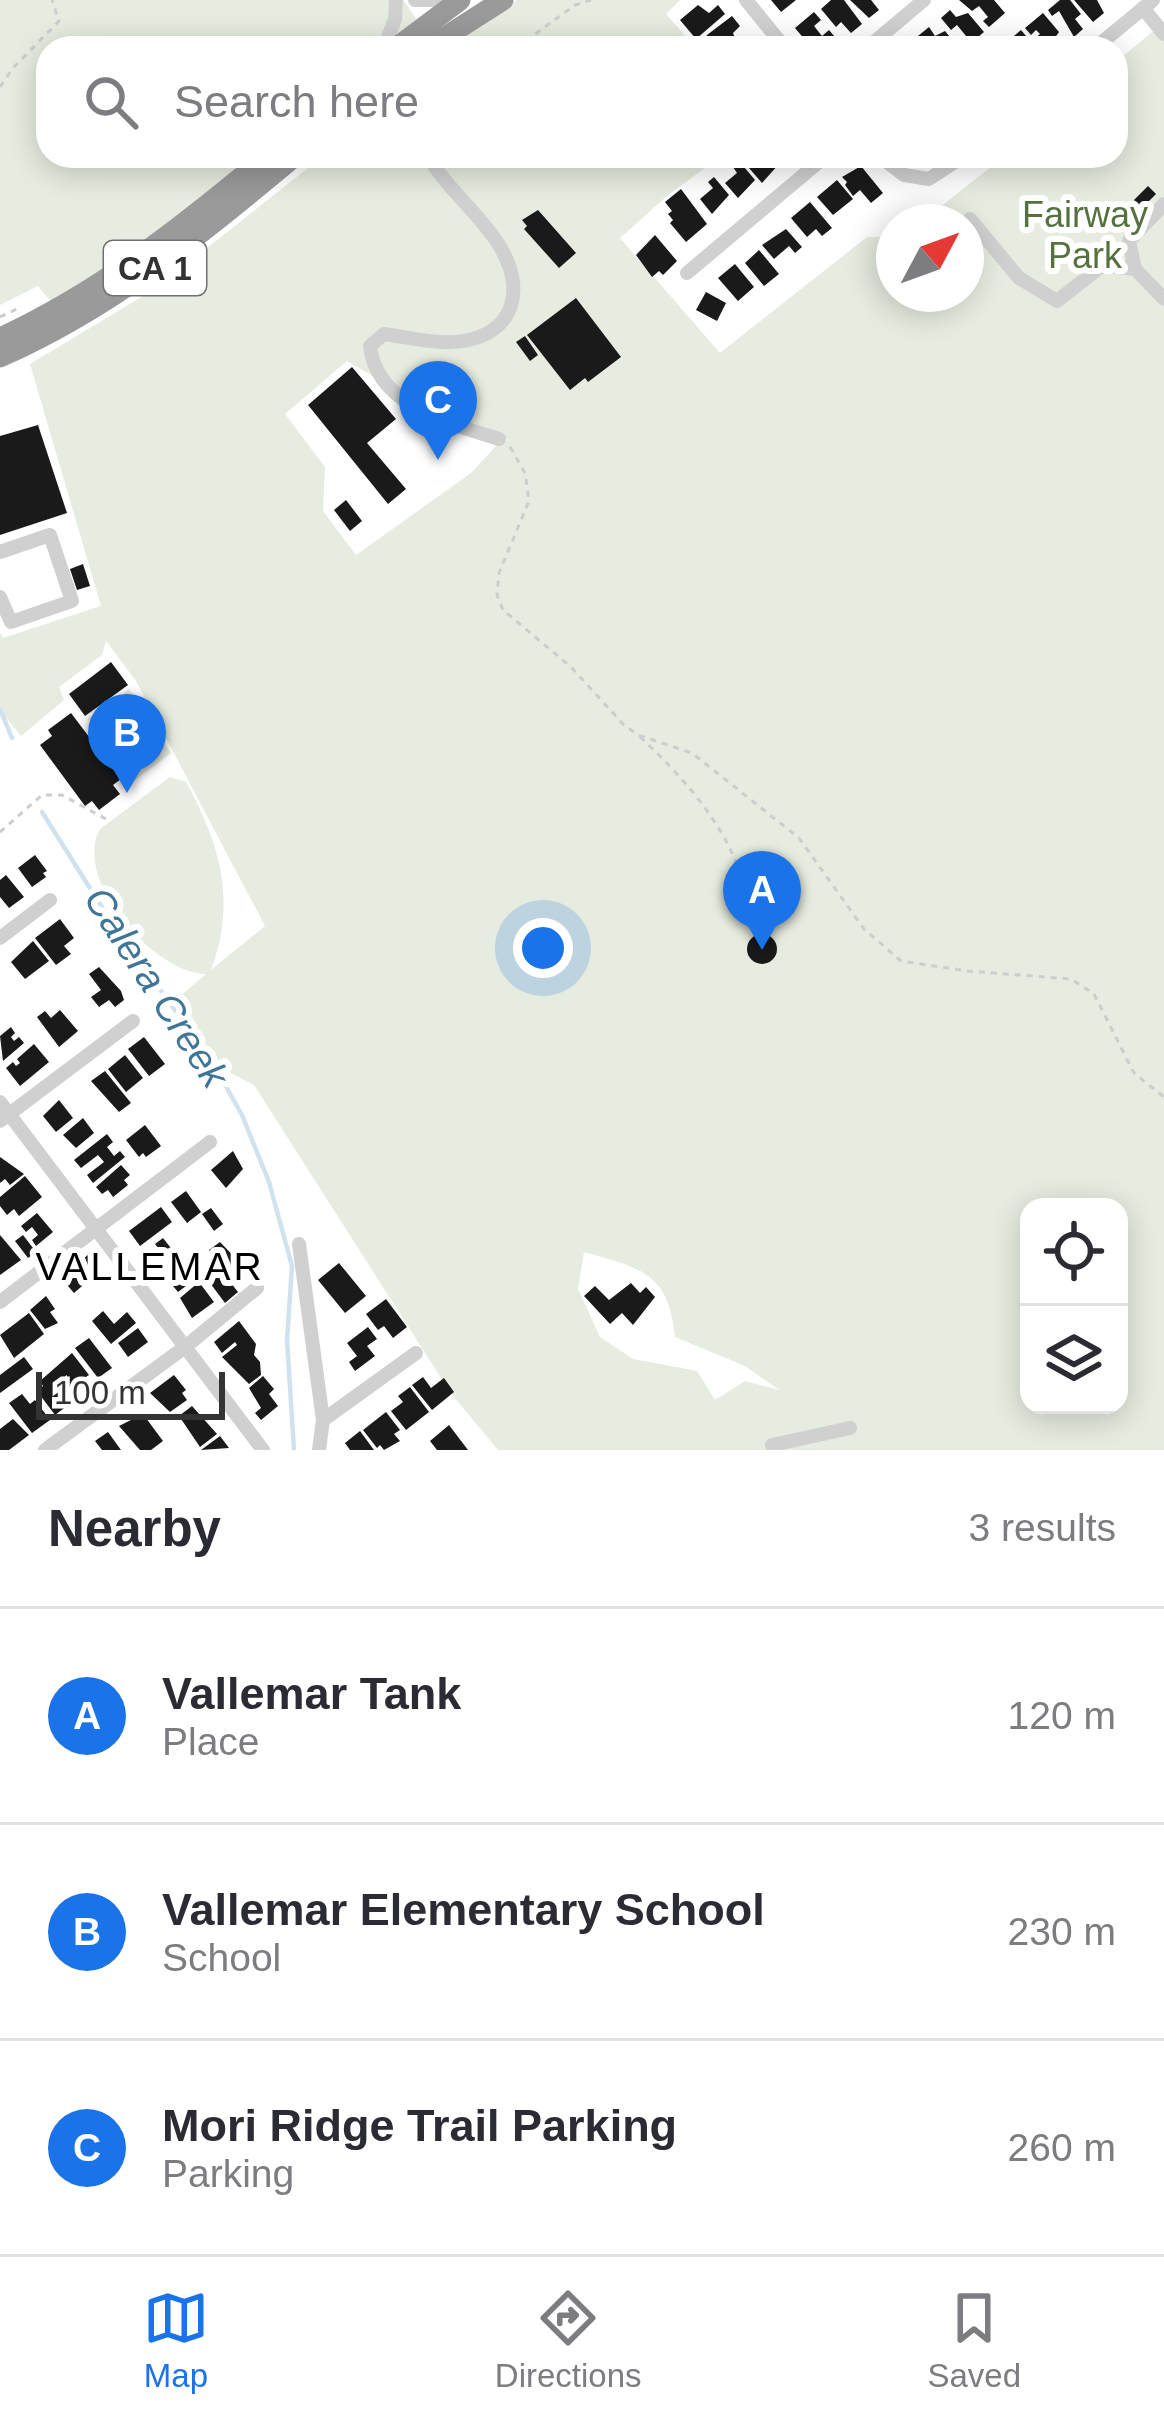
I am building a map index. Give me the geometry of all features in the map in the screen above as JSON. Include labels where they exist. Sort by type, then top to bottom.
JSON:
[{"type":"highway","points":[[413,36],[460,0]]},
{"type":"highway","points":[[449,36],[503,0]]},
{"type":"highway","name":"CA 1","points":[[0,338],[58,310],[126,268],[252,168]]},
{"type":"highway","name":"CA 1","points":[[0,357],[137,281],[280,168]]},
{"type":"street","points":[[389,36],[396,0]]},
{"type":"street","points":[[416,0],[446,0]]},
{"type":"street","points":[[746,0],[775,36]]},
{"type":"street","points":[[882,36],[925,0]]},
{"type":"street","points":[[1109,36],[1148,4],[1164,34]]},
{"type":"street","points":[[435,168],[496,240],[516,288],[514,304],[494,330],[467,340],[434,342],[384,334],[370,346],[372,358],[393,390],[412,405],[439,420],[499,439]]},
{"type":"street","points":[[687,273],[812,168]]},
{"type":"street","points":[[895,168],[904,175],[929,179],[949,168]]},
{"type":"street","points":[[1164,204],[1129,241],[1135,269],[1164,299]]},
{"type":"street","points":[[984,236],[1019,278],[1057,301],[1103,266],[1135,269]]},
{"type":"street","points":[[0,552],[50,535],[72,601],[11,622],[0,597]]},
{"type":"street","points":[[0,938],[50,900]]},
{"type":"street","points":[[133,1021],[3,1112],[263,1450]]},
{"type":"street","points":[[0,1302],[209,1142]]},
{"type":"street","points":[[299,1244],[323,1420],[319,1450]]},
{"type":"street","points":[[45,1450],[256,1288]]},
{"type":"street","points":[[323,1420],[416,1353]]},
{"type":"street","points":[[772,1445],[850,1428]]},
{"type":"path","points":[[44,36],[59,21],[52,0]]},
{"type":"path","points":[[532,36],[575,5],[591,0]]},
{"type":"path","points":[[0,87],[36,44]]},
{"type":"path","points":[[0,317],[37,300]]},
{"type":"path","points":[[499,439],[515,452],[529,487],[529,501],[499,573],[497,595],[503,610],[571,667],[623,724],[662,757],[728,846],[745,886],[748,922]]},
{"type":"path","points":[[638,734],[692,753],[799,838],[864,929],[901,962],[1071,979],[1094,994],[1134,1073],[1164,1097]]},
{"type":"path","points":[[0,832],[42,794],[62,795],[106,819]]},
{"type":"green space","points":[[0,0],[403,0],[423,28],[412,36],[36,36],[36,168],[251,168],[58,310],[38,286],[0,305]]},
{"type":"green space","points":[[517,0],[680,0],[666,14],[685,36],[464,36]]},
{"type":"green space","name":"Fairway Park","points":[[1164,22],[1164,1450],[498,1450],[450,1392],[254,1085],[175,1044],[178,998],[206,974],[185,970],[164,958],[123,920],[97,873],[94,850],[100,829],[170,777],[186,782],[208,828],[221,873],[223,920],[211,970],[265,926],[136,681],[106,641],[102,655],[59,687],[64,700],[21,736],[0,710],[0,633],[3,638],[101,606],[30,364],[158,287],[308,168],[705,168],[620,238],[720,353],[867,237],[876,237],[876,312],[984,312],[984,204],[944,204],[990,168],[1128,168],[1128,52]],"holes":[[[347,361],[412,399],[508,440],[471,473],[356,555],[323,511],[325,467],[285,414]],[[584,1252],[621,1263],[658,1286],[672,1315],[675,1337],[745,1366],[779,1390],[745,1381],[715,1400],[697,1371],[633,1359],[600,1337],[578,1289]]]},
{"type":"green space","points":[[129,689],[171,753],[134,781],[88,719]]},
{"type":"building","points":[[771,0],[796,0],[781,12]]},
{"type":"building","points":[[831,0],[844,0],[862,24],[851,33],[841,22],[836,27],[821,9]]},
{"type":"building","points":[[850,0],[871,0],[879,10],[869,18]]},
{"type":"building","points":[[959,0],[994,0],[1005,13],[989,27],[979,6],[972,11]]},
{"type":"building","points":[[1060,0],[1070,0],[1081,14],[1075,19],[1083,29],[1073,36],[1059,11],[1052,16],[1048,10]]},
{"type":"building","points":[[1074,0],[1097,0],[1104,13],[1093,22]]},
{"type":"building","points":[[698,5],[709,13],[718,5],[725,14],[699,36],[693,36],[680,20]]},
{"type":"building","points":[[950,10],[956,17],[968,13],[984,32],[966,36],[957,25],[951,30],[941,18]]},
{"type":"building","points":[[814,12],[821,20],[814,26],[822,36],[802,36],[795,28]]},
{"type":"building","points":[[1043,13],[1059,32],[1038,36],[1036,30],[1031,35],[1025,28]]},
{"type":"building","points":[[732,16],[740,26],[734,36],[707,35]]},
{"type":"building","points":[[734,168],[745,168],[755,180],[738,198],[725,183],[737,173]]},
{"type":"building","points":[[749,168],[775,168],[762,183]]},
{"type":"building","points":[[863,168],[883,193],[871,203],[860,190],[853,196],[842,177]]},
{"type":"building","points":[[714,177],[729,195],[712,214],[700,199],[713,188],[708,182]]},
{"type":"building","points":[[837,180],[853,199],[833,215],[817,197]]},
{"type":"building","points":[[1148,186],[1156,194],[1142,208],[1134,200]]},
{"type":"building","points":[[681,189],[707,224],[686,242],[670,223],[672,211],[665,202]]},
{"type":"building","points":[[810,202],[832,228],[822,236],[816,229],[807,237],[791,218]]},
{"type":"building","points":[[538,210],[576,253],[559,268],[524,229],[522,220]]},
{"type":"building","points":[[786,229],[802,247],[795,253],[789,246],[774,259],[762,245]]},
{"type":"building","points":[[655,235],[677,261],[663,275],[659,271],[652,277],[636,255]]},
{"type":"building","points":[[759,250],[779,274],[764,286],[745,263]]},
{"type":"building","points":[[735,264],[754,287],[738,301],[718,278]]},
{"type":"building","points":[[706,292],[726,303],[717,321],[696,310]]},
{"type":"building","points":[[576,298],[621,357],[570,390],[527,335]]},
{"type":"building","points":[[525,336],[538,355],[530,361],[516,342]]},
{"type":"building","points":[[352,367],[396,419],[367,443],[406,489],[388,504],[308,405]]},
{"type":"building","points":[[38,425],[67,513],[0,535],[0,436]]},
{"type":"building","points":[[346,500],[362,521],[350,531],[334,510]]},
{"type":"building","points":[[83,564],[90,586],[77,590],[70,569]]},
{"type":"building","points":[[111,662],[128,685],[85,716],[69,694]]},
{"type":"building","points":[[71,713],[121,779],[113,785],[120,794],[99,810],[92,801],[85,806],[40,745],[52,736],[48,730]]},
{"type":"building","points":[[35,855],[47,871],[32,887],[18,868]]},
{"type":"building","points":[[6,875],[24,897],[9,908],[0,897],[0,880]]},
{"type":"building","points":[[60,919],[74,938],[64,946],[71,954],[56,965],[35,938]]},
{"type":"building","points":[[762,934],[777,949],[762,964],[747,949]]},
{"type":"building","points":[[33,941],[49,961],[25,979],[11,962]]},
{"type":"building","points":[[99,967],[121,991],[124,1000],[115,1007],[109,1000],[99,1007],[91,997],[101,990],[89,974]]},
{"type":"building","points":[[60,1010],[78,1031],[59,1047],[37,1017],[45,1011],[51,1018]]},
{"type":"building","points":[[11,1027],[14,1041],[19,1037],[24,1043],[3,1061],[0,1036]]},
{"type":"building","points":[[144,1037],[165,1064],[149,1076],[128,1049]]},
{"type":"building","points":[[34,1044],[49,1062],[20,1086],[6,1068],[20,1063],[17,1059]]},
{"type":"building","points":[[125,1055],[143,1078],[126,1092],[108,1069]]},
{"type":"building","points":[[105,1071],[131,1103],[119,1112],[91,1081]]},
{"type":"building","points":[[59,1100],[73,1118],[56,1132],[43,1116]]},
{"type":"building","points":[[83,1118],[94,1133],[76,1148],[63,1135]]},
{"type":"building","points":[[145,1125],[161,1146],[139,1157],[126,1140]]},
{"type":"building","points":[[107,1134],[113,1142],[107,1147],[114,1156],[120,1151],[125,1157],[93,1183],[87,1175],[104,1162],[98,1155],[81,1168],[74,1160]]},
{"type":"building","points":[[233,1151],[243,1169],[226,1188],[211,1170]]},
{"type":"building","points":[[0,1157],[24,1174],[10,1185],[5,1179],[0,1183]]},
{"type":"building","points":[[121,1165],[130,1175],[124,1180],[128,1185],[113,1197],[108,1190],[102,1194],[96,1187]]},
{"type":"building","points":[[25,1176],[42,1197],[19,1216],[14,1209],[7,1215],[0,1197]]},
{"type":"building","points":[[186,1191],[201,1212],[187,1223],[171,1202]]},
{"type":"building","points":[[161,1207],[172,1222],[140,1246],[129,1231]]},
{"type":"building","points":[[211,1208],[223,1224],[214,1231],[202,1214]]},
{"type":"building","points":[[37,1213],[53,1232],[36,1246],[32,1240],[38,1235],[32,1227],[26,1232],[21,1226]]},
{"type":"building","points":[[0,1235],[21,1260],[0,1275]]},
{"type":"building","points":[[23,1235],[36,1252],[28,1258],[15,1241]]},
{"type":"building","points":[[163,1238],[174,1252],[168,1257],[172,1261],[158,1271],[152,1255]]},
{"type":"building","points":[[220,1242],[247,1270],[234,1280],[209,1250]]},
{"type":"building","points":[[90,1253],[103,1268],[74,1293],[61,1278]]},
{"type":"building","points":[[200,1261],[207,1270],[178,1292],[163,1274],[179,1262],[188,1270]]},
{"type":"building","points":[[339,1263],[366,1296],[345,1313],[318,1280]]},
{"type":"building","points":[[220,1269],[238,1292],[225,1303],[207,1279]]},
{"type":"building","points":[[199,1282],[214,1302],[192,1318],[180,1298]]},
{"type":"building","points":[[631,1283],[640,1293],[646,1287],[655,1297],[633,1325],[622,1313],[610,1324],[584,1296],[595,1286],[609,1300]]},
{"type":"building","points":[[46,1296],[58,1323],[45,1329],[30,1310]]},
{"type":"building","points":[[386,1299],[407,1327],[393,1338],[384,1326],[378,1330],[366,1314]]},
{"type":"building","points":[[103,1311],[114,1324],[127,1312],[136,1323],[111,1344],[92,1321]]},
{"type":"building","points":[[29,1313],[44,1334],[14,1358],[0,1335]]},
{"type":"building","points":[[239,1321],[256,1344],[254,1355],[260,1362],[261,1375],[249,1384],[222,1357],[235,1342],[222,1353],[214,1342]]},
{"type":"building","points":[[368,1327],[377,1339],[367,1346],[375,1356],[355,1371],[349,1362],[357,1356],[347,1343]]},
{"type":"building","points":[[138,1328],[148,1342],[128,1357],[118,1343]]},
{"type":"building","points":[[89,1338],[112,1368],[98,1378],[75,1348]]},
{"type":"building","points":[[72,1353],[89,1375],[62,1392],[71,1403],[55,1415],[37,1391],[43,1386],[40,1381]]},
{"type":"building","points":[[24,1357],[33,1369],[0,1393],[0,1375]]},
{"type":"building","points":[[174,1375],[186,1390],[182,1393],[187,1400],[170,1412],[150,1393]]},
{"type":"building","points":[[263,1376],[274,1389],[269,1394],[278,1406],[261,1420],[255,1413],[261,1408],[249,1388]]},
{"type":"building","points":[[423,1377],[431,1388],[444,1378],[454,1392],[432,1410],[412,1385]]},
{"type":"building","points":[[410,1387],[429,1412],[406,1430],[391,1411],[403,1402],[398,1396]]},
{"type":"building","points":[[22,1394],[30,1404],[35,1400],[50,1420],[32,1433],[9,1403]]},
{"type":"building","points":[[192,1406],[217,1434],[200,1447],[179,1416]]},
{"type":"building","points":[[386,1412],[400,1430],[394,1434],[400,1441],[384,1450],[363,1430]]},
{"type":"building","points":[[143,1414],[163,1441],[151,1450],[140,1450],[119,1426]]},
{"type":"building","points":[[13,1419],[29,1435],[9,1450],[0,1450],[0,1429]]},
{"type":"building","points":[[449,1425],[468,1450],[437,1450],[430,1441]]},
{"type":"building","points":[[360,1431],[374,1450],[350,1450],[345,1443]]},
{"type":"building","points":[[108,1432],[121,1450],[102,1450],[95,1441]]},
{"type":"building","points":[[220,1436],[229,1448],[201,1450]]},
{"type":"waterway","name":"Calera Creek","points":[[0,709],[12,738]]},
{"type":"waterway","name":"Calera Creek","points":[[42,812],[115,928],[210,1058],[242,1115],[269,1182],[292,1266],[287,1340],[294,1450]]},
{"type":"place","name":"Mori Ridge Trail Parking","points":[[438,460]]},
{"type":"place","name":"Vallemar Elementary School","points":[[127,793]]},
{"type":"place","name":"Vallemar Tank","points":[[762,950]]},
{"type":"district","name":"VALLEMAR","points":[[150,1266]]}]
